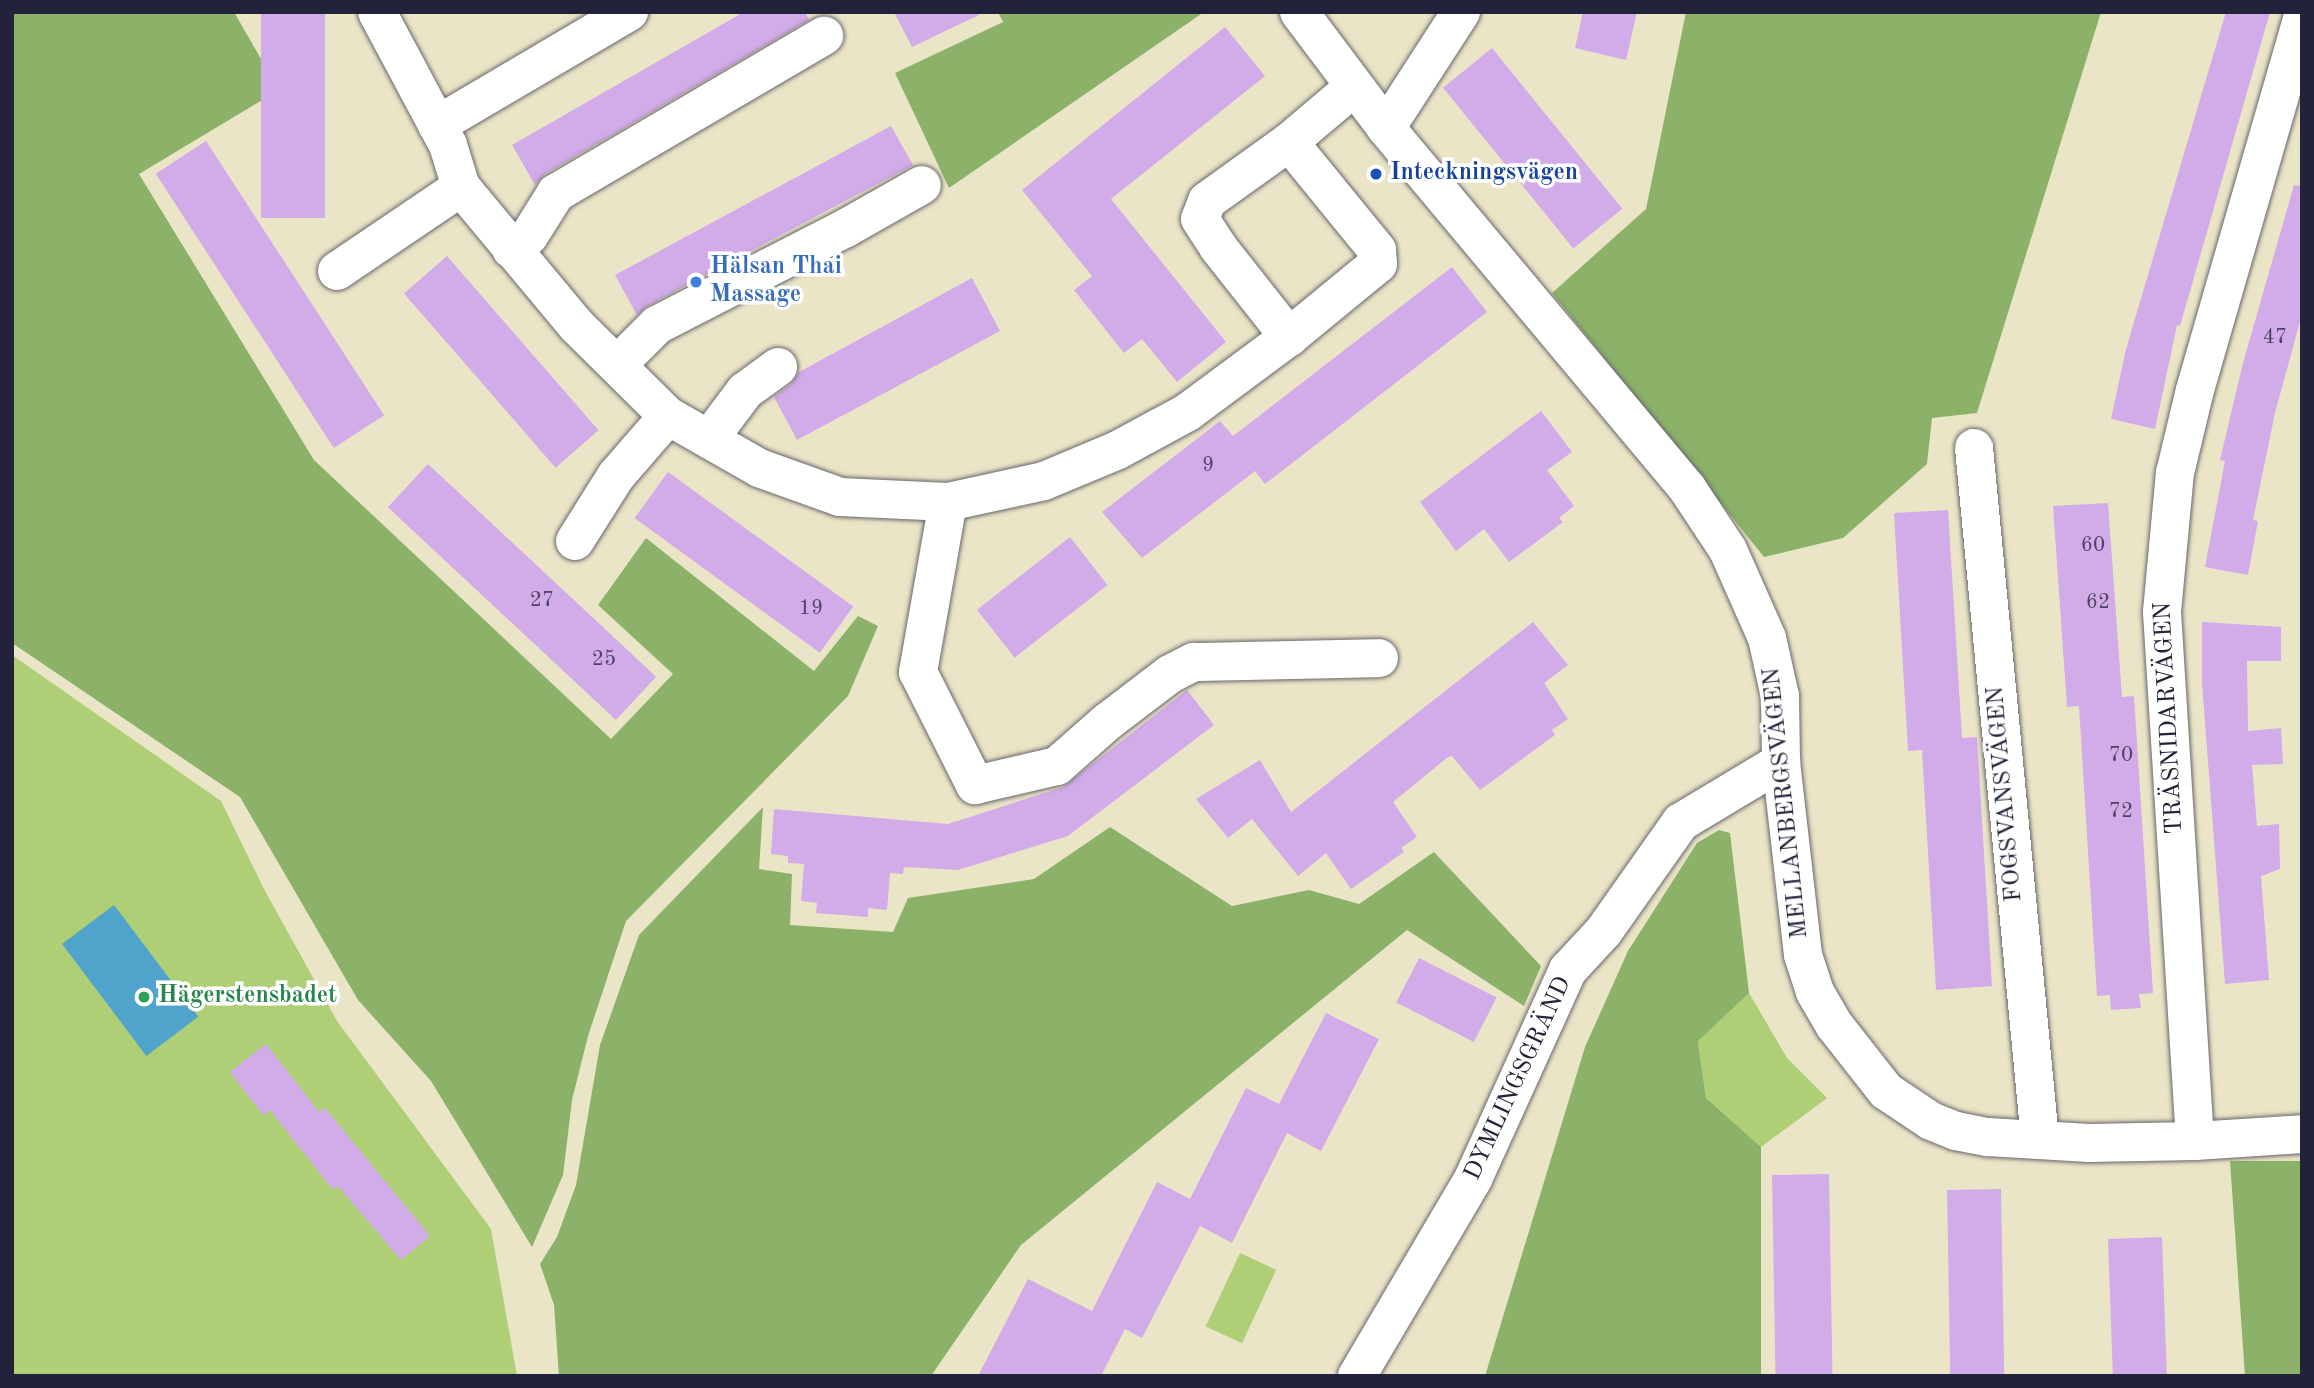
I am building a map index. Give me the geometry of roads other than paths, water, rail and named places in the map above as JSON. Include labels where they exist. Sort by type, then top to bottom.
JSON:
[{"type":"street","points":[[377,12],[448,145],[461,187],[577,326],[668,416],[759,468],[840,497],[948,502],[1044,481],[1118,450],[1188,411],[1289,337],[1378,264],[1377,250],[1289,142]]},
{"type":"street","points":[[437,125],[629,12]]},
{"type":"street","name":"MELLANBERGSVÄGEN","points":[[1299,12],[1386,128],[1687,488],[1733,561],[1767,638],[1780,696],[1781,762],[1803,955],[1815,992],[1835,1027],[1886,1091],[1931,1121],[1956,1131],[2040,1140],[2090,1143],[2195,1141],[2302,1134]]},
{"type":"street","points":[[1386,128],[1461,12]]},
{"type":"street","name":"TRÄSNIDARVÄGEN","points":[[2195,1141],[2162,612],[2175,473],[2195,390],[2302,20]]},
{"type":"street","points":[[511,249],[529,236],[556,193],[824,36]]},
{"type":"street","points":[[1289,337],[1218,247],[1200,219],[1208,201],[1289,142],[1354,87]]},
{"type":"street","points":[[617,365],[657,325],[846,228],[922,185]]},
{"type":"street","points":[[337,271],[461,187]]},
{"type":"street","points":[[709,439],[745,391],[778,368]]},
{"type":"street","points":[[575,541],[616,476],[668,416]]},
{"type":"street","name":"FOGSVANSVÄGEN","points":[[1974,448],[2040,1140]]},
{"type":"street","points":[[948,502],[918,672],[975,785],[1057,766],[1107,722],[1170,674],[1194,662],[1379,657]]},
{"type":"street","name":"DYMLINGSGRÄND","points":[[1357,1376],[1473,1179],[1568,971],[1604,931],[1681,822],[1781,762]]},
{"type":"water","points":[[114,905],[198,1017],[146,1056],[62,944]]},
{"type":"place","name":"Inteckningsvägen","points":[[1376,174]]},
{"type":"place","name":"Hälsan Thai Massage","points":[[696,282]]},
{"type":"place","name":"Hägerstensbadet","points":[[144,997]]}]
